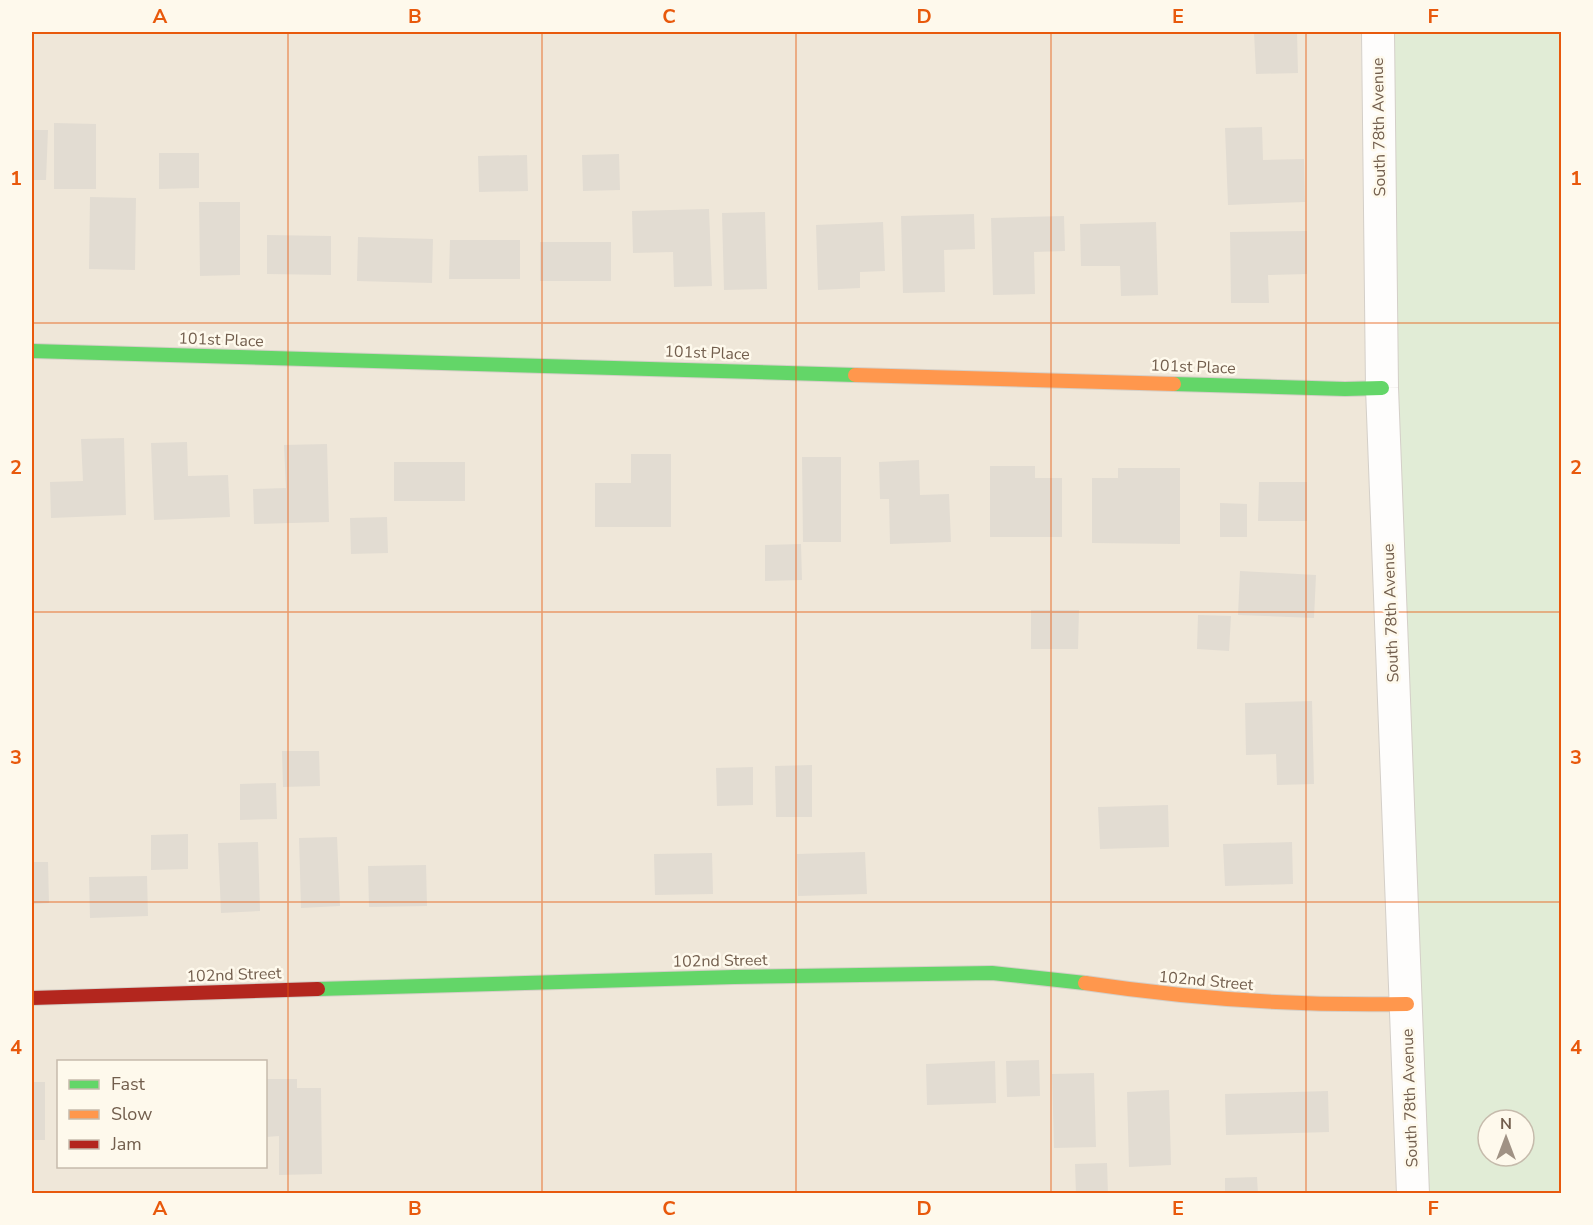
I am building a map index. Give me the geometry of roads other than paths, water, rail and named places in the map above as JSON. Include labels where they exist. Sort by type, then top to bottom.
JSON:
[{"type":"street","name":"South 78th Avenue","points":[[1378,32],[1382,388],[1413,1194]]},
{"type":"street","name":"101st Place","points":[[32,351],[1382,388]]},
{"type":"street","name":"102nd Street","points":[[32,998],[734,977],[992,973],[1025,974],[1147,992],[1237,1001],[1348,1006],[1407,1004]]}]
